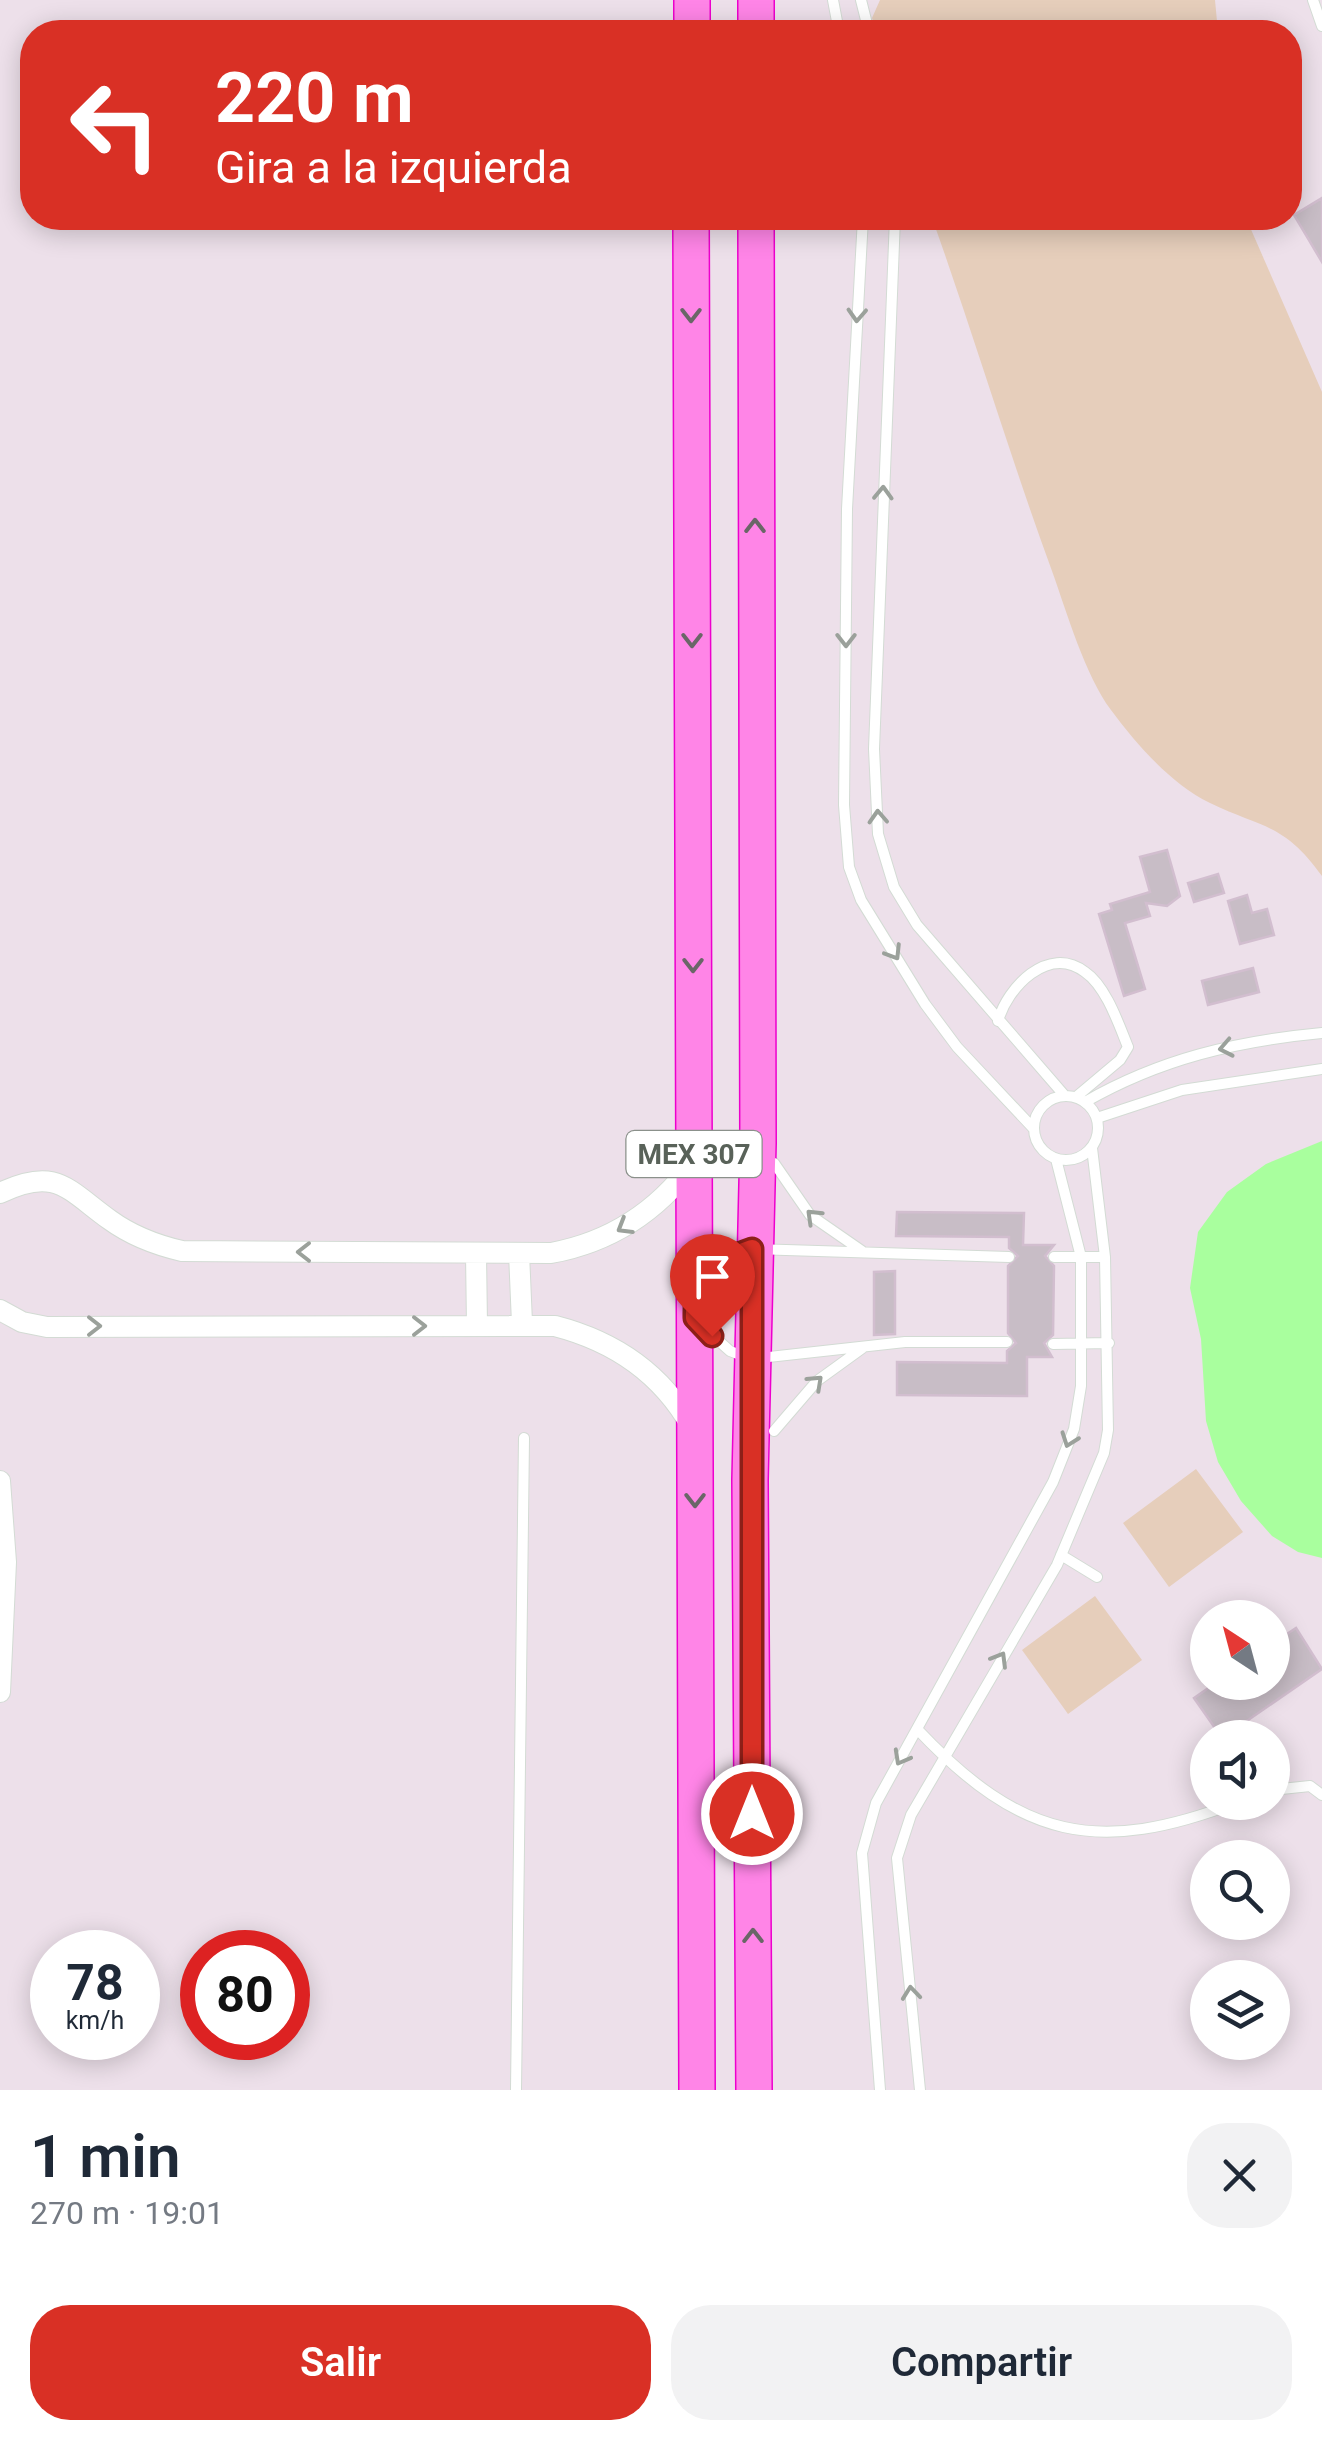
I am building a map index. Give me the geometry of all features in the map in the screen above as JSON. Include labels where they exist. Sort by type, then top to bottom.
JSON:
[{"type":"highway","name":"MEX 307","points":[[691,230],[697,2090]]},
{"type":"highway","name":"MEX 307","points":[[756,230],[753,652],[758,1144],[763,1249]]},
{"type":"highway","points":[[753,652],[767,682],[771,723],[774,1164],[763,1249],[752,1814],[754,2090]]},
{"type":"highway","points":[[752,1814],[767,1761],[774,1703],[774,1431],[763,1358]]},
{"type":"street","points":[[0,1193],[29,1181],[54,1182],[77,1192],[125,1230],[182,1251],[551,1254],[609,1236],[664,1198],[694,1161]]},
{"type":"street","points":[[476,1253],[477,1326]]},
{"type":"street","points":[[519,1253],[522,1323]]},
{"type":"street","points":[[0,1310],[22,1322],[47,1326],[522,1323],[575,1332],[615,1348],[662,1386],[695,1434]]},
{"type":"street","points":[[0,1327],[22,1322]]},
{"type":"street","points":[[0,1480],[0,1692]]},
{"type":"lane","points":[[1313,0],[1322,26]]},
{"type":"lane","points":[[861,230],[846,509],[844,805],[849,868],[861,900],[925,1004],[957,1047],[1034,1128],[1040,1148],[1056,1159],[1076,1159],[1092,1148]]},
{"type":"lane","points":[[895,230],[875,730],[878,834],[894,887],[917,924],[998,1021],[1097,1118]]},
{"type":"lane","points":[[998,1021],[1004,1000],[1031,974],[1065,963],[1085,971],[1097,984],[1128,1047],[1120,1060],[1075,1098]]},
{"type":"lane","points":[[1034,1128],[1040,1110],[1154,1067],[1220,1048],[1322,1033]]},
{"type":"lane","points":[[1097,1118],[1182,1090],[1322,1070]]},
{"type":"lane","points":[[920,2090],[898,1858],[911,1815],[1061,1555],[1104,1454],[1109,1343],[1105,1257],[1092,1148],[1097,1118]]},
{"type":"lane","points":[[880,2090],[862,1853],[876,1802],[1053,1482],[1074,1429],[1081,1386],[1082,1258],[1056,1159]]},
{"type":"lane","points":[[774,1164],[810,1215],[867,1254]]},
{"type":"lane","points":[[1007,1342],[868,1345],[763,1358],[730,1351],[695,1303],[709,1269],[763,1249],[1009,1256]]},
{"type":"lane","points":[[1054,1257],[1105,1257]]},
{"type":"lane","points":[[1052,1344],[1109,1343]]},
{"type":"lane","points":[[774,1431],[817,1380],[868,1345]]},
{"type":"lane","points":[[516,2090],[524,1438]]},
{"type":"lane","points":[[1061,1555],[1096,1577]]},
{"type":"lane","points":[[917,1729],[982,1791],[1087,1834],[1133,1834],[1192,1820]]},
{"type":"lane","points":[[1290,1788],[1310,1786],[1322,1795]]},
{"type":"shaded area","points":[[880,0],[1215,0],[1217,20],[873,20]]},
{"type":"shaded area","points":[[936,230],[1251,230],[1322,392],[1322,876],[1284,836],[1210,803],[1168,774],[1143,750],[1102,696],[1070,624]]},
{"type":"shaded area","points":[[1322,1141],[1322,1558],[1298,1552],[1272,1536],[1241,1501],[1218,1462],[1206,1421],[1201,1339],[1190,1288],[1198,1232],[1227,1192],[1266,1164]]},
{"type":"shaded area","points":[[1196,1469],[1243,1532],[1169,1587],[1123,1523]]},
{"type":"shaded area","points":[[1095,1596],[1142,1660],[1068,1714],[1022,1650]]},
{"type":"building","points":[[1322,198],[1322,262],[1302,228],[1302,210]]},
{"type":"building","points":[[1167,850],[1180,896],[1167,906],[1146,903],[1150,916],[1125,923],[1145,989],[1124,996],[1099,914],[1112,910],[1110,904],[1150,892],[1140,857]]},
{"type":"building","points":[[1218,874],[1224,893],[1194,902],[1188,883]]},
{"type":"building","points":[[1247,895],[1252,913],[1267,909],[1274,935],[1240,944],[1228,901]]},
{"type":"building","points":[[1253,968],[1259,992],[1208,1005],[1202,981]]},
{"type":"building","points":[[897,1212],[1024,1213],[1023,1245],[1054,1245],[1045,1256],[1054,1266],[1053,1335],[1044,1343],[1052,1357],[1027,1357],[1027,1396],[897,1395],[897,1362],[1007,1363],[1007,1351],[1016,1343],[1008,1333],[1008,1266],[1018,1256],[1009,1248],[1009,1237],[896,1236]]},
{"type":"building","points":[[895,1271],[895,1334],[874,1335],[874,1272]]},
{"type":"building","points":[[1296,1628],[1322,1669],[1290,1691],[1290,1632]]},
{"type":"building","points":[[1195,1700],[1277,1700],[1248,1720],[1209,1720]]},
{"type":"route","points":[[712,1336],[695,1318],[694,1288],[709,1269],[752,1249],[752,1814]]}]
